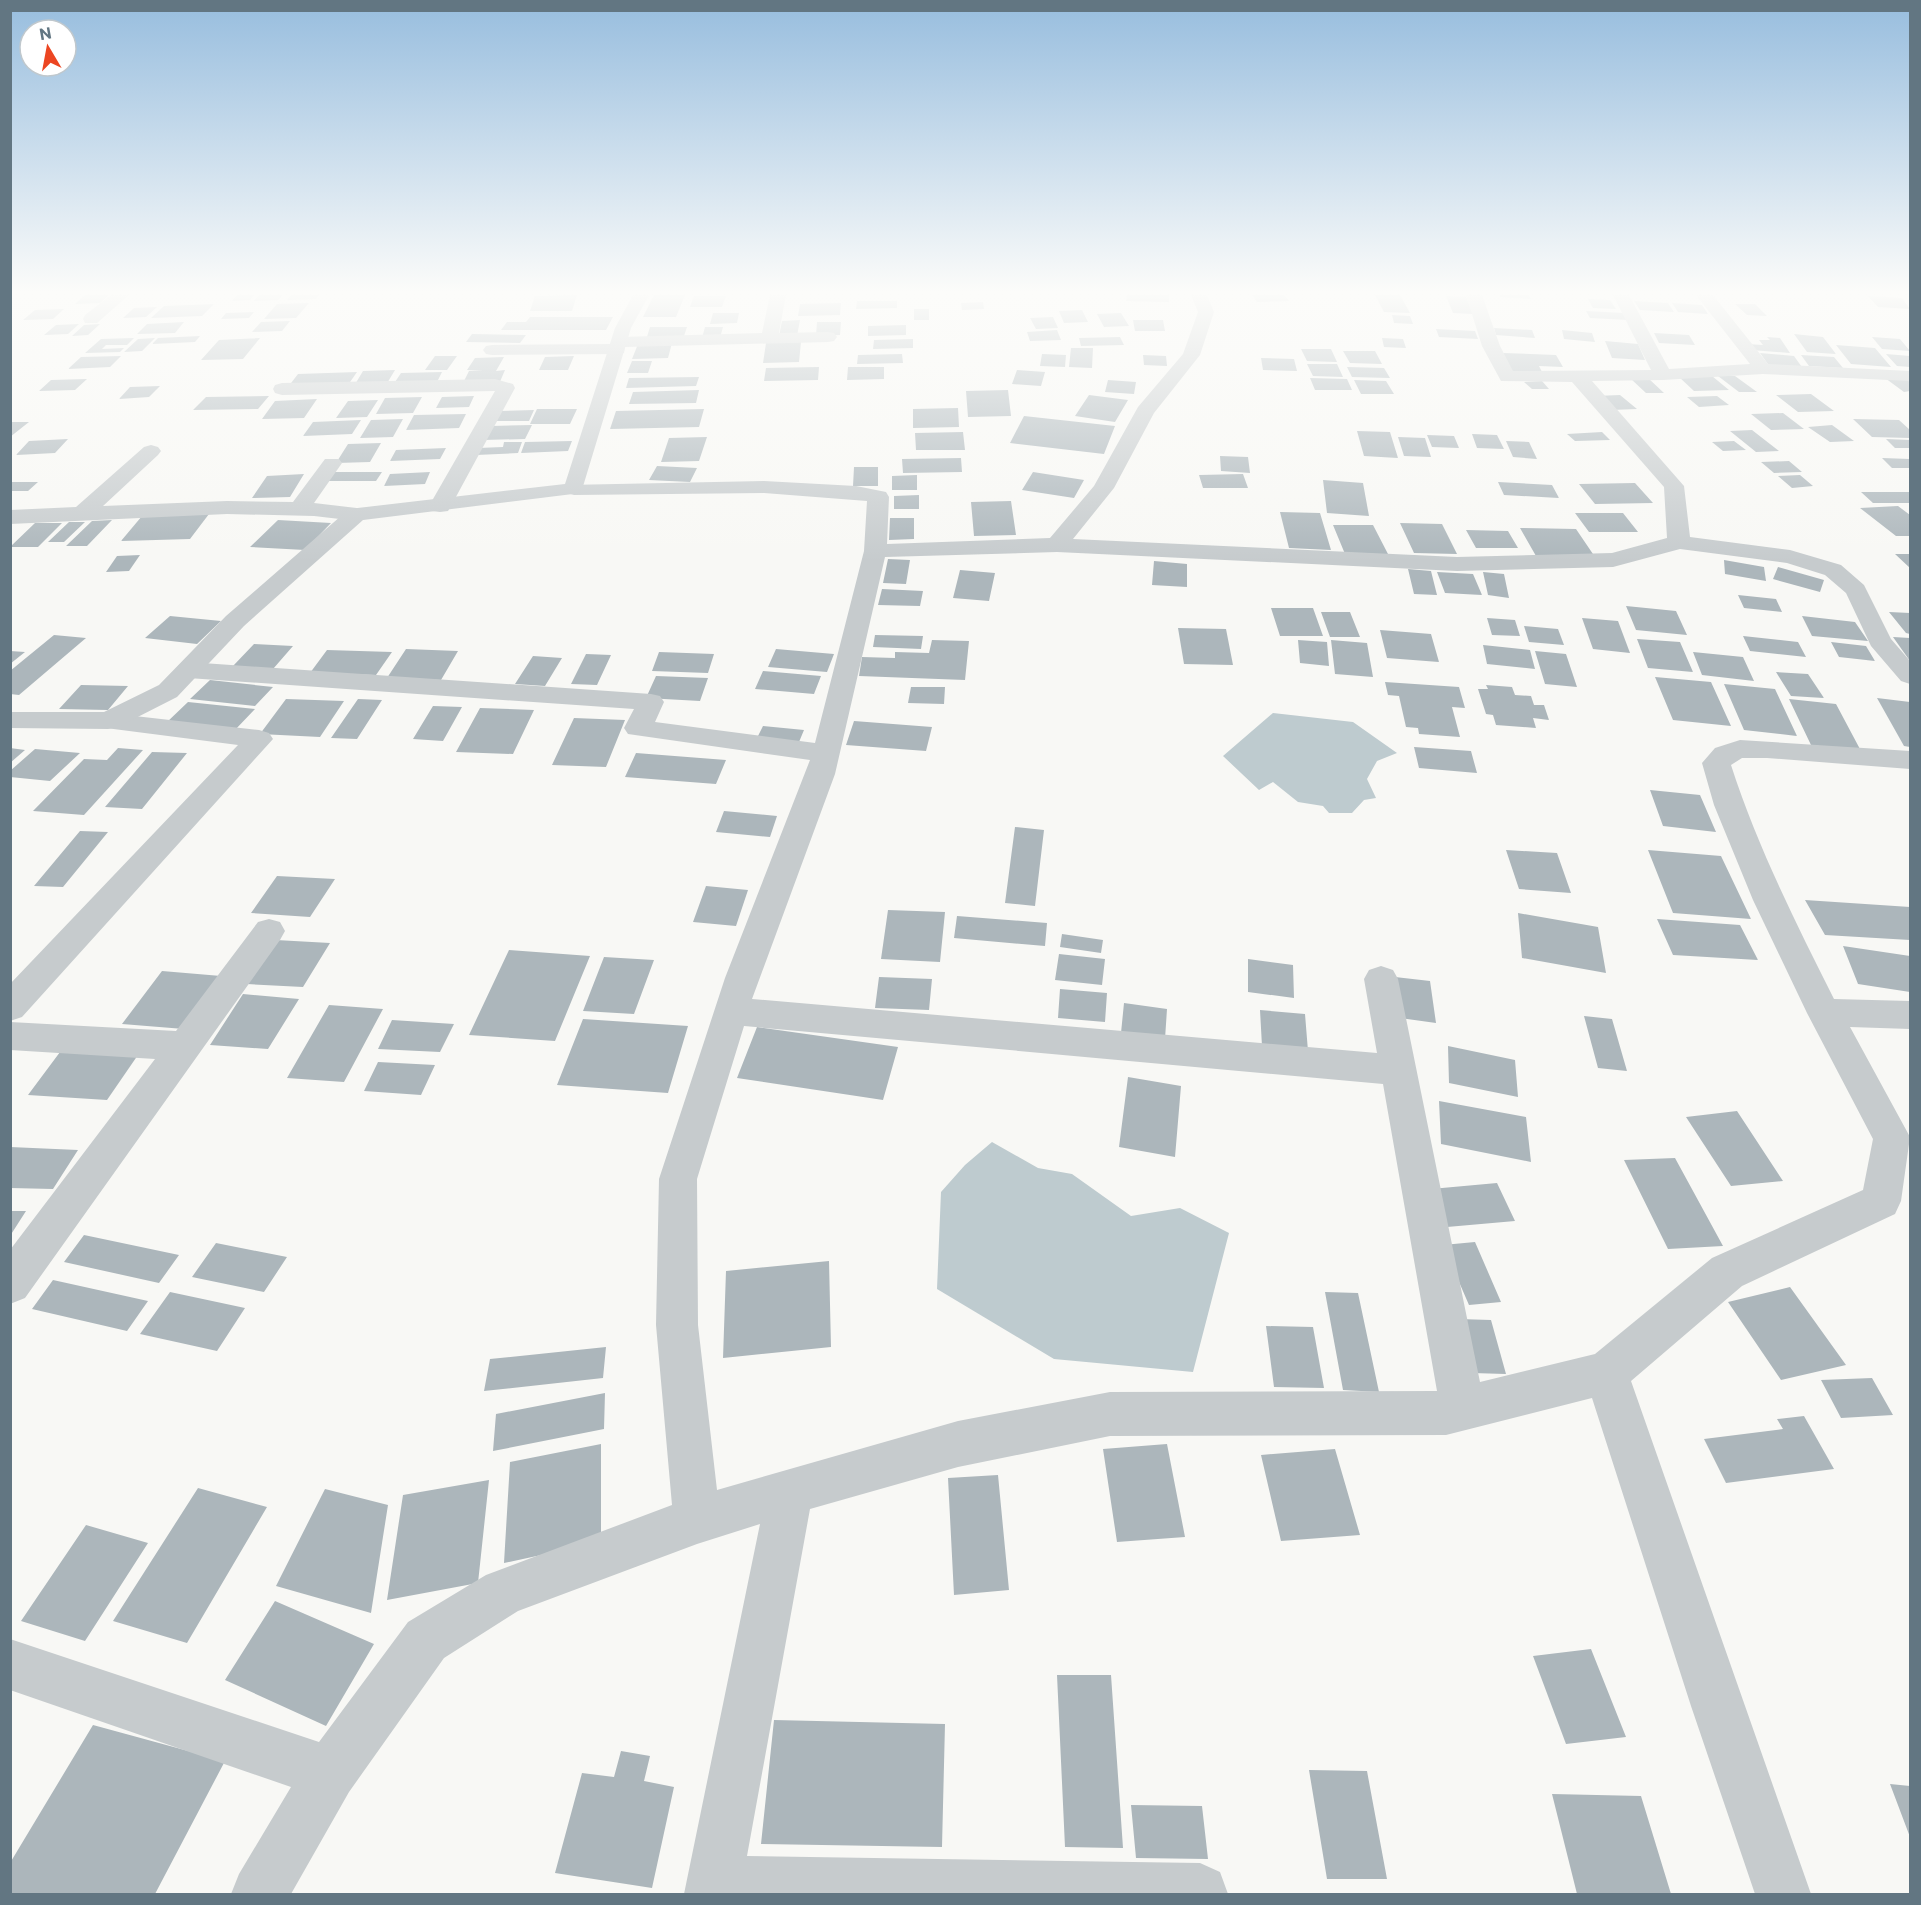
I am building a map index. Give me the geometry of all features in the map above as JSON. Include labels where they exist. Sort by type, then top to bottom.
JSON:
[{"type":"street","points":[[574,489],[607,384]]},
{"type":"street","points":[[1057,545],[1104,488],[1145,411],[1167,384]]},
{"type":"street","points":[[1584,384],[1674,486],[1679,542]]},
{"type":"street","points":[[282,389],[495,386],[506,388],[440,506]]},
{"type":"street","points":[[81,514],[151,451]]},
{"type":"street","points":[[299,509],[332,463]]},
{"type":"street","points":[[10,517],[215,506],[357,514],[574,489],[764,487],[856,492],[878,496],[875,551],[821,774],[742,978],[678,1179],[677,1325],[697,1520]]},
{"type":"street","points":[[108,721],[168,691],[235,621],[357,514]]},
{"type":"street","points":[[875,551],[1057,545],[1457,564],[1612,560],[1679,542],[1790,557],[1833,570],[1857,590],[1880,641],[1911,676]]},
{"type":"street","points":[[188,670],[651,702],[638,728],[826,753]]},
{"type":"street","points":[[10,720],[108,721],[260,740],[10,1007]]},
{"type":"street","points":[[260,1894],[330,1773],[426,1640],[503,1592],[697,1520],[790,1491],[958,1444],[1110,1414],[1446,1413],[1606,1373],[1726,1272],[1881,1201],[1892,1138],[1824,1013],[1768,900],[1729,805],[1716,764],[1725,754],[1740,749],[1911,760]]},
{"type":"street","points":[[10,1284],[269,931]]},
{"type":"street","points":[[1381,979],[1463,1409]]},
{"type":"street","points":[[731,1011],[1399,1070]]},
{"type":"street","points":[[1824,1013],[1911,1015]]},
{"type":"street","points":[[10,1036],[184,1046]]},
{"type":"street","points":[[1606,1373],[1717,1706],[1783,1894]]},
{"type":"street","points":[[790,1491],[714,1889],[1200,1892]]},
{"type":"street","points":[[10,1665],[330,1773]]},
{"type":"shaded area","points":[[1273,713],[1353,722],[1397,753],[1377,761],[1367,779],[1376,798],[1364,800],[1352,813],[1329,813],[1323,806],[1298,802],[1273,782],[1259,790],[1223,756]]},
{"type":"shaded area","points":[[992,1142],[1038,1168],[1072,1174],[1131,1216],[1180,1208],[1229,1233],[1193,1372],[1054,1359],[937,1289],[941,1192],[965,1165]]},
{"type":"building","points":[[47,384],[82,384],[75,390],[39,391]]},
{"type":"building","points":[[290,384],[349,384],[348,385],[288,387]]},
{"type":"building","points":[[355,384],[387,384],[386,385],[354,386]]},
{"type":"building","points":[[394,384],[436,384],[436,384]]},
{"type":"building","points":[[627,384],[697,384],[696,386],[626,388]]},
{"type":"building","points":[[1012,384],[1042,384],[1041,386]]},
{"type":"building","points":[[1107,384],[1136,384],[1134,394],[1105,392]]},
{"type":"building","points":[[1312,384],[1349,384],[1352,390],[1315,390]]},
{"type":"building","points":[[1356,384],[1388,384],[1394,394],[1361,394]]},
{"type":"building","points":[[1526,384],[1545,384],[1549,389],[1532,389]]},
{"type":"building","points":[[1636,384],[1654,384],[1664,393],[1646,393]]},
{"type":"building","points":[[1686,384],[1722,384],[1729,390],[1694,391]]},
{"type":"building","points":[[1728,384],[1746,384],[1757,392],[1739,392]]},
{"type":"building","points":[[1893,384],[1910,384],[1910,391],[1904,392]]},
{"type":"building","points":[[160,386],[149,397],[119,399],[130,387]]},
{"type":"building","points":[[699,390],[696,403],[629,404],[633,392]]},
{"type":"building","points":[[1008,390],[1011,416],[968,417],[966,391]]},
{"type":"building","points":[[1811,394],[1834,411],[1798,412],[1776,395]]},
{"type":"building","points":[[1089,395],[1128,400],[1115,422],[1075,416]]},
{"type":"building","points":[[1620,395],[1637,409],[1611,410],[1595,396]]},
{"type":"building","points":[[269,396],[258,409],[193,410],[206,397]]},
{"type":"building","points":[[474,396],[469,407],[436,408],[442,397]]},
{"type":"building","points":[[1717,396],[1729,405],[1699,407],[1687,397]]},
{"type":"building","points":[[422,397],[413,413],[376,414],[385,398]]},
{"type":"building","points":[[317,399],[304,418],[262,419],[275,401]]},
{"type":"building","points":[[378,400],[367,417],[336,418],[348,401]]},
{"type":"building","points":[[958,408],[959,427],[913,428],[913,409]]},
{"type":"building","points":[[537,409],[577,409],[570,424],[530,424]]},
{"type":"building","points":[[704,409],[699,427],[610,429],[616,411]]},
{"type":"building","points":[[534,410],[529,421],[495,421],[498,411]]},
{"type":"building","points":[[1783,413],[1804,429],[1771,430],[1751,414]]},
{"type":"building","points":[[466,414],[459,428],[406,430],[414,415]]},
{"type":"building","points":[[1024,416],[1115,426],[1104,454],[1010,443]]},
{"type":"building","points":[[403,419],[393,437],[360,438],[371,420]]},
{"type":"building","points":[[1853,419],[1899,420],[1910,430],[1910,438],[1872,437]]},
{"type":"building","points":[[361,420],[352,434],[303,436],[313,422]]},
{"type":"building","points":[[10,422],[29,422],[10,437]]},
{"type":"building","points":[[532,425],[525,439],[483,440],[491,426]]},
{"type":"building","points":[[1832,425],[1854,441],[1830,442],[1808,427]]},
{"type":"building","points":[[1752,430],[1779,451],[1756,452],[1730,431]]},
{"type":"building","points":[[1357,431],[1390,432],[1398,458],[1364,456]]},
{"type":"building","points":[[963,432],[965,450],[916,450],[915,433]]},
{"type":"building","points":[[1602,432],[1610,440],[1575,441],[1567,434]]},
{"type":"building","points":[[1472,434],[1497,435],[1504,449],[1477,448]]},
{"type":"building","points":[[1427,435],[1454,436],[1459,448],[1432,447]]},
{"type":"building","points":[[707,437],[699,461],[661,462],[669,438]]},
{"type":"building","points":[[1398,437],[1425,438],[1431,457],[1404,456]]},
{"type":"building","points":[[68,439],[55,453],[16,455],[29,441]]},
{"type":"building","points":[[1886,439],[1910,440],[1910,448],[1895,448]]},
{"type":"building","points":[[572,441],[568,451],[521,453],[525,442]]},
{"type":"building","points":[[1506,441],[1529,442],[1537,459],[1513,457]]},
{"type":"building","points":[[1734,441],[1746,450],[1723,451],[1712,442]]},
{"type":"building","points":[[504,442],[522,442],[518,453],[476,455],[478,448],[503,447]]},
{"type":"building","points":[[381,443],[370,462],[336,463],[348,444]]},
{"type":"building","points":[[446,448],[440,459],[390,461],[396,450]]},
{"type":"building","points":[[1220,456],[1248,457],[1250,473],[1221,471]]},
{"type":"building","points":[[961,458],[962,472],[903,473],[902,459]]},
{"type":"building","points":[[1882,458],[1910,459],[1910,468],[1892,468]]},
{"type":"building","points":[[1789,461],[1802,472],[1774,473],[1761,462]]},
{"type":"building","points":[[657,466],[697,468],[690,482],[649,480]]},
{"type":"building","points":[[854,467],[878,467],[878,486],[853,486]]},
{"type":"building","points":[[327,472],[382,472],[376,481],[321,481]]},
{"type":"building","points":[[430,472],[425,484],[384,486],[390,474]]},
{"type":"building","points":[[1033,472],[1084,480],[1074,498],[1022,490]]},
{"type":"building","points":[[304,474],[290,497],[252,498],[267,476]]},
{"type":"building","points":[[1243,474],[1248,488],[1203,488],[1199,475]]},
{"type":"building","points":[[917,475],[917,490],[892,490],[892,476]]},
{"type":"building","points":[[1800,475],[1813,486],[1792,488],[1778,476]]},
{"type":"building","points":[[1323,480],[1363,483],[1369,516],[1327,513]]},
{"type":"building","points":[[10,482],[38,482],[28,491],[10,491]]},
{"type":"building","points":[[1498,482],[1552,485],[1559,498],[1504,495]]},
{"type":"building","points":[[1635,483],[1653,503],[1595,504],[1579,484]]},
{"type":"building","points":[[1861,492],[1909,492],[1910,503],[1873,503]]},
{"type":"building","points":[[919,495],[919,509],[894,509],[894,496]]},
{"type":"building","points":[[1011,501],[1016,535],[974,536],[971,502]]},
{"type":"building","points":[[1898,506],[1910,515],[1910,536],[1896,536],[1860,508]]},
{"type":"building","points":[[1280,512],[1320,513],[1331,550],[1289,548]]},
{"type":"building","points":[[1575,513],[1623,513],[1638,532],[1589,532]]},
{"type":"building","points":[[209,514],[190,539],[121,541],[142,516]]},
{"type":"building","points":[[890,518],[914,518],[914,539],[889,540]]},
{"type":"building","points":[[112,520],[87,546],[66,546],[92,521]]},
{"type":"building","points":[[278,520],[331,523],[305,550],[250,547]]},
{"type":"building","points":[[69,522],[85,522],[64,542],[48,542]]},
{"type":"building","points":[[35,523],[62,523],[38,547],[10,547]]},
{"type":"building","points":[[1400,523],[1442,524],[1457,554],[1414,553]]},
{"type":"building","points":[[1333,525],[1373,525],[1388,554],[1345,554]]},
{"type":"building","points":[[1520,528],[1576,529],[1595,557],[1536,556]]},
{"type":"building","points":[[1466,530],[1508,531],[1518,548],[1476,548]]},
{"type":"building","points":[[1895,554],[1910,554],[1910,568]]},
{"type":"building","points":[[140,555],[129,571],[106,572],[117,556]]},
{"type":"building","points":[[888,559],[910,560],[906,584],[883,583]]},
{"type":"building","points":[[1724,560],[1764,567],[1766,581],[1725,574]]},
{"type":"building","points":[[1154,561],[1187,564],[1187,587],[1152,585]]},
{"type":"building","points":[[1778,567],[1824,580],[1820,592],[1773,579]]},
{"type":"building","points":[[1408,569],[1431,571],[1437,595],[1414,594]]},
{"type":"building","points":[[960,570],[995,573],[989,601],[953,598]]},
{"type":"building","points":[[1437,572],[1473,574],[1482,595],[1445,593]]},
{"type":"building","points":[[1483,572],[1504,574],[1509,598],[1488,595]]},
{"type":"building","points":[[882,589],[923,591],[920,606],[878,605]]},
{"type":"building","points":[[1738,595],[1776,599],[1782,612],[1744,608]]},
{"type":"building","points":[[1626,606],[1676,611],[1687,635],[1636,630]]},
{"type":"building","points":[[1271,608],[1313,608],[1323,636],[1280,636]]},
{"type":"building","points":[[1321,612],[1350,612],[1360,637],[1330,637]]},
{"type":"building","points":[[1889,612],[1910,613],[1910,634],[1906,633]]},
{"type":"building","points":[[170,616],[221,621],[197,644],[145,638]]},
{"type":"building","points":[[1802,616],[1855,622],[1868,641],[1812,636]]},
{"type":"building","points":[[1487,618],[1515,620],[1520,636],[1492,635]]},
{"type":"building","points":[[1582,618],[1618,621],[1630,653],[1593,649]]},
{"type":"building","points":[[1524,626],[1558,629],[1564,645],[1529,642]]},
{"type":"building","points":[[1178,628],[1226,629],[1233,665],[1184,664]]},
{"type":"building","points":[[1380,630],[1431,634],[1439,662],[1387,658]]},
{"type":"building","points":[[54,635],[86,638],[19,695],[10,694],[10,671]]},
{"type":"building","points":[[875,635],[923,636],[921,649],[873,647]]},
{"type":"building","points":[[1743,636],[1798,642],[1806,657],[1750,651]]},
{"type":"building","points":[[1893,637],[1910,638],[1910,661]]},
{"type":"building","points":[[1637,639],[1680,642],[1693,672],[1648,668]]},
{"type":"building","points":[[932,640],[969,641],[965,680],[859,676],[862,657],[895,658],[895,652],[929,653]]},
{"type":"building","points":[[1298,640],[1327,642],[1329,666],[1300,663]]},
{"type":"building","points":[[1331,640],[1367,643],[1373,677],[1335,674]]},
{"type":"building","points":[[1831,642],[1866,646],[1875,661],[1839,657]]},
{"type":"building","points":[[254,644],[293,646],[273,669],[233,666]]},
{"type":"building","points":[[1483,645],[1530,650],[1535,669],[1487,664]]},
{"type":"building","points":[[406,649],[458,651],[441,680],[387,678]]},
{"type":"building","points":[[776,649],[834,654],[827,672],[768,667]]},
{"type":"building","points":[[327,650],[392,652],[376,675],[310,673]]},
{"type":"building","points":[[10,651],[25,652],[10,664]]},
{"type":"building","points":[[1535,651],[1566,654],[1577,687],[1545,684]]},
{"type":"building","points":[[659,652],[714,654],[708,673],[652,671]]},
{"type":"building","points":[[1693,652],[1743,657],[1754,681],[1702,675]]},
{"type":"building","points":[[586,654],[611,655],[597,685],[571,684]]},
{"type":"building","points":[[533,656],[562,658],[545,686],[515,684]]},
{"type":"building","points":[[763,671],[821,676],[814,694],[755,689]]},
{"type":"building","points":[[1776,672],[1808,674],[1824,698],[1791,696]]},
{"type":"building","points":[[656,676],[708,678],[700,701],[646,698]]},
{"type":"building","points":[[1655,677],[1711,682],[1731,726],[1673,720]]},
{"type":"building","points":[[210,680],[273,687],[255,706],[190,699]]},
{"type":"building","points":[[1385,682],[1459,687],[1465,708],[1452,707],[1460,737],[1419,734],[1418,728],[1406,727],[1399,696],[1388,695]]},
{"type":"building","points":[[1724,684],[1775,689],[1797,736],[1744,730]]},
{"type":"building","points":[[81,685],[128,686],[108,710],[59,709]]},
{"type":"building","points":[[1486,685],[1512,687],[1515,695],[1531,696],[1534,705],[1544,705],[1549,720],[1533,718],[1536,728],[1496,725],[1493,715],[1486,714],[1478,689],[1488,689]]},
{"type":"building","points":[[911,687],[945,687],[944,704],[908,703]]},
{"type":"building","points":[[1877,698],[1910,702],[1910,747],[1904,746]]},
{"type":"building","points":[[286,699],[344,701],[320,737],[260,734]]},
{"type":"building","points":[[358,699],[382,700],[357,739],[331,738]]},
{"type":"building","points":[[1789,699],[1836,704],[1861,751],[1811,745]]},
{"type":"building","points":[[188,702],[255,709],[234,731],[166,723]]},
{"type":"building","points":[[433,706],[462,707],[443,741],[413,739]]},
{"type":"building","points":[[480,708],[534,710],[513,754],[456,752]]},
{"type":"building","points":[[574,718],[625,720],[606,767],[552,765]]},
{"type":"building","points":[[854,721],[932,727],[926,751],[846,745]]},
{"type":"building","points":[[763,726],[804,730],[799,742],[757,738]]},
{"type":"building","points":[[1414,747],[1471,751],[1477,773],[1419,768]]},
{"type":"building","points":[[10,748],[25,750],[10,763]]},
{"type":"building","points":[[118,748],[143,750],[84,815],[33,811],[84,759],[107,760]]},
{"type":"building","points":[[35,749],[80,753],[50,781],[10,777],[10,771]]},
{"type":"building","points":[[152,752],[187,753],[142,809],[105,807]]},
{"type":"building","points":[[636,753],[726,760],[716,784],[625,777]]},
{"type":"building","points":[[1650,790],[1700,795],[1716,832],[1663,826]]},
{"type":"building","points":[[724,811],[777,816],[770,837],[716,832]]},
{"type":"building","points":[[1015,827],[1044,830],[1035,906],[1005,903]]},
{"type":"building","points":[[80,831],[108,832],[63,887],[34,886]]},
{"type":"building","points":[[1506,850],[1557,853],[1571,893],[1519,889]]},
{"type":"building","points":[[1648,850],[1721,856],[1751,919],[1673,913]]},
{"type":"building","points":[[277,876],[335,879],[310,917],[251,913]]},
{"type":"building","points":[[706,886],[748,890],[736,926],[693,922]]},
{"type":"building","points":[[1805,900],[1910,907],[1910,940],[1825,935]]},
{"type":"building","points":[[888,910],[945,912],[940,962],[881,959]]},
{"type":"building","points":[[1518,913],[1598,927],[1606,973],[1522,958]]},
{"type":"building","points":[[957,916],[1047,923],[1045,946],[954,938]]},
{"type":"building","points":[[1657,919],[1740,925],[1758,960],[1673,955]]},
{"type":"building","points":[[1062,934],[1103,940],[1101,953],[1060,947]]},
{"type":"building","points":[[276,940],[330,943],[303,987],[247,984]]},
{"type":"building","points":[[1843,946],[1910,956],[1910,992],[1858,984]]},
{"type":"building","points":[[509,950],[590,956],[555,1041],[469,1035]]},
{"type":"building","points":[[1059,954],[1105,959],[1102,985],[1055,980]]},
{"type":"building","points":[[604,957],[654,960],[634,1014],[583,1011]]},
{"type":"building","points":[[1248,959],[1293,965],[1294,998],[1248,992]]},
{"type":"building","points":[[162,971],[221,976],[184,1029],[122,1024]]},
{"type":"building","points":[[879,977],[932,979],[929,1010],[875,1008]]},
{"type":"building","points":[[1395,977],[1430,981],[1436,1023],[1400,1018]]},
{"type":"building","points":[[1060,989],[1107,993],[1105,1022],[1058,1018]]},
{"type":"building","points":[[243,994],[299,999],[268,1049],[210,1045]]},
{"type":"building","points":[[1124,1003],[1167,1009],[1165,1039],[1121,1033]]},
{"type":"building","points":[[329,1005],[383,1009],[344,1082],[287,1078]]},
{"type":"building","points":[[1260,1010],[1305,1014],[1308,1051],[1262,1046]]},
{"type":"building","points":[[1584,1016],[1612,1019],[1627,1071],[1598,1068]]},
{"type":"building","points":[[583,1019],[688,1026],[668,1093],[557,1085]]},
{"type":"building","points":[[392,1020],[454,1024],[440,1052],[378,1049]]},
{"type":"building","points":[[757,1027],[898,1047],[883,1100],[737,1078]]},
{"type":"building","points":[[1448,1046],[1515,1060],[1518,1097],[1449,1083]]},
{"type":"building","points":[[63,1048],[140,1052],[107,1100],[28,1095]]},
{"type":"building","points":[[378,1062],[435,1065],[421,1095],[364,1091]]},
{"type":"building","points":[[1128,1077],[1181,1086],[1175,1157],[1119,1147]]},
{"type":"building","points":[[1439,1101],[1526,1117],[1531,1162],[1441,1144]]},
{"type":"building","points":[[1737,1111],[1783,1181],[1731,1186],[1686,1117]]},
{"type":"building","points":[[10,1147],[78,1150],[53,1189],[10,1188]]},
{"type":"building","points":[[1675,1158],[1723,1246],[1668,1249],[1624,1160]]},
{"type":"building","points":[[1497,1183],[1515,1221],[1447,1227],[1431,1189]]},
{"type":"building","points":[[10,1211],[26,1211],[10,1236]]},
{"type":"building","points":[[84,1235],[179,1255],[159,1283],[64,1262]]},
{"type":"building","points":[[1475,1242],[1501,1302],[1469,1305],[1443,1245]]},
{"type":"building","points":[[216,1243],[287,1257],[264,1292],[192,1277]]},
{"type":"building","points":[[829,1261],[831,1347],[723,1358],[726,1271]]},
{"type":"building","points":[[53,1280],[148,1301],[127,1331],[32,1309]]},
{"type":"building","points":[[1790,1287],[1846,1365],[1781,1380],[1728,1302]]},
{"type":"building","points":[[170,1292],[245,1308],[217,1351],[140,1334]]},
{"type":"building","points":[[1325,1292],[1358,1293],[1379,1392],[1343,1390]]},
{"type":"building","points":[[1458,1319],[1491,1320],[1506,1374],[1472,1373]]},
{"type":"building","points":[[1266,1326],[1313,1327],[1324,1388],[1274,1387]]},
{"type":"building","points":[[606,1347],[603,1378],[484,1391],[490,1359]]},
{"type":"building","points":[[1872,1378],[1893,1415],[1841,1418],[1821,1380]]},
{"type":"building","points":[[605,1393],[604,1429],[493,1451],[496,1414]]},
{"type":"building","points":[[1804,1416],[1834,1469],[1726,1483],[1704,1439],[1783,1429],[1777,1419]]},
{"type":"building","points":[[601,1444],[601,1542],[504,1563],[510,1462]]},
{"type":"building","points":[[1167,1444],[1185,1537],[1117,1542],[1103,1449]]},
{"type":"building","points":[[1335,1449],[1360,1535],[1281,1541],[1261,1455]]},
{"type":"building","points":[[998,1475],[1009,1590],[954,1595],[948,1478]]},
{"type":"building","points":[[489,1480],[478,1583],[387,1600],[403,1495]]},
{"type":"building","points":[[198,1488],[267,1507],[187,1643],[113,1621]]},
{"type":"building","points":[[325,1489],[388,1505],[371,1613],[276,1586]]},
{"type":"building","points":[[86,1525],[148,1543],[85,1641],[21,1621]]},
{"type":"building","points":[[275,1601],[374,1644],[326,1726],[225,1680]]},
{"type":"building","points":[[1591,1649],[1626,1737],[1566,1744],[1533,1656]]},
{"type":"building","points":[[1057,1675],[1111,1675],[1123,1848],[1065,1847]]},
{"type":"building","points":[[774,1720],[945,1724],[942,1847],[761,1844]]},
{"type":"building","points":[[93,1725],[225,1761],[155,1894],[10,1894],[10,1863]]},
{"type":"building","points":[[621,1751],[650,1756],[644,1781],[674,1787],[652,1888],[555,1873],[582,1773],[614,1777]]},
{"type":"building","points":[[1309,1770],[1367,1771],[1387,1879],[1327,1879]]},
{"type":"building","points":[[1890,1784],[1910,1786],[1910,1837]]},
{"type":"building","points":[[1552,1794],[1641,1796],[1671,1894],[1577,1894]]},
{"type":"building","points":[[1131,1805],[1202,1806],[1208,1859],[1136,1858]]}]
